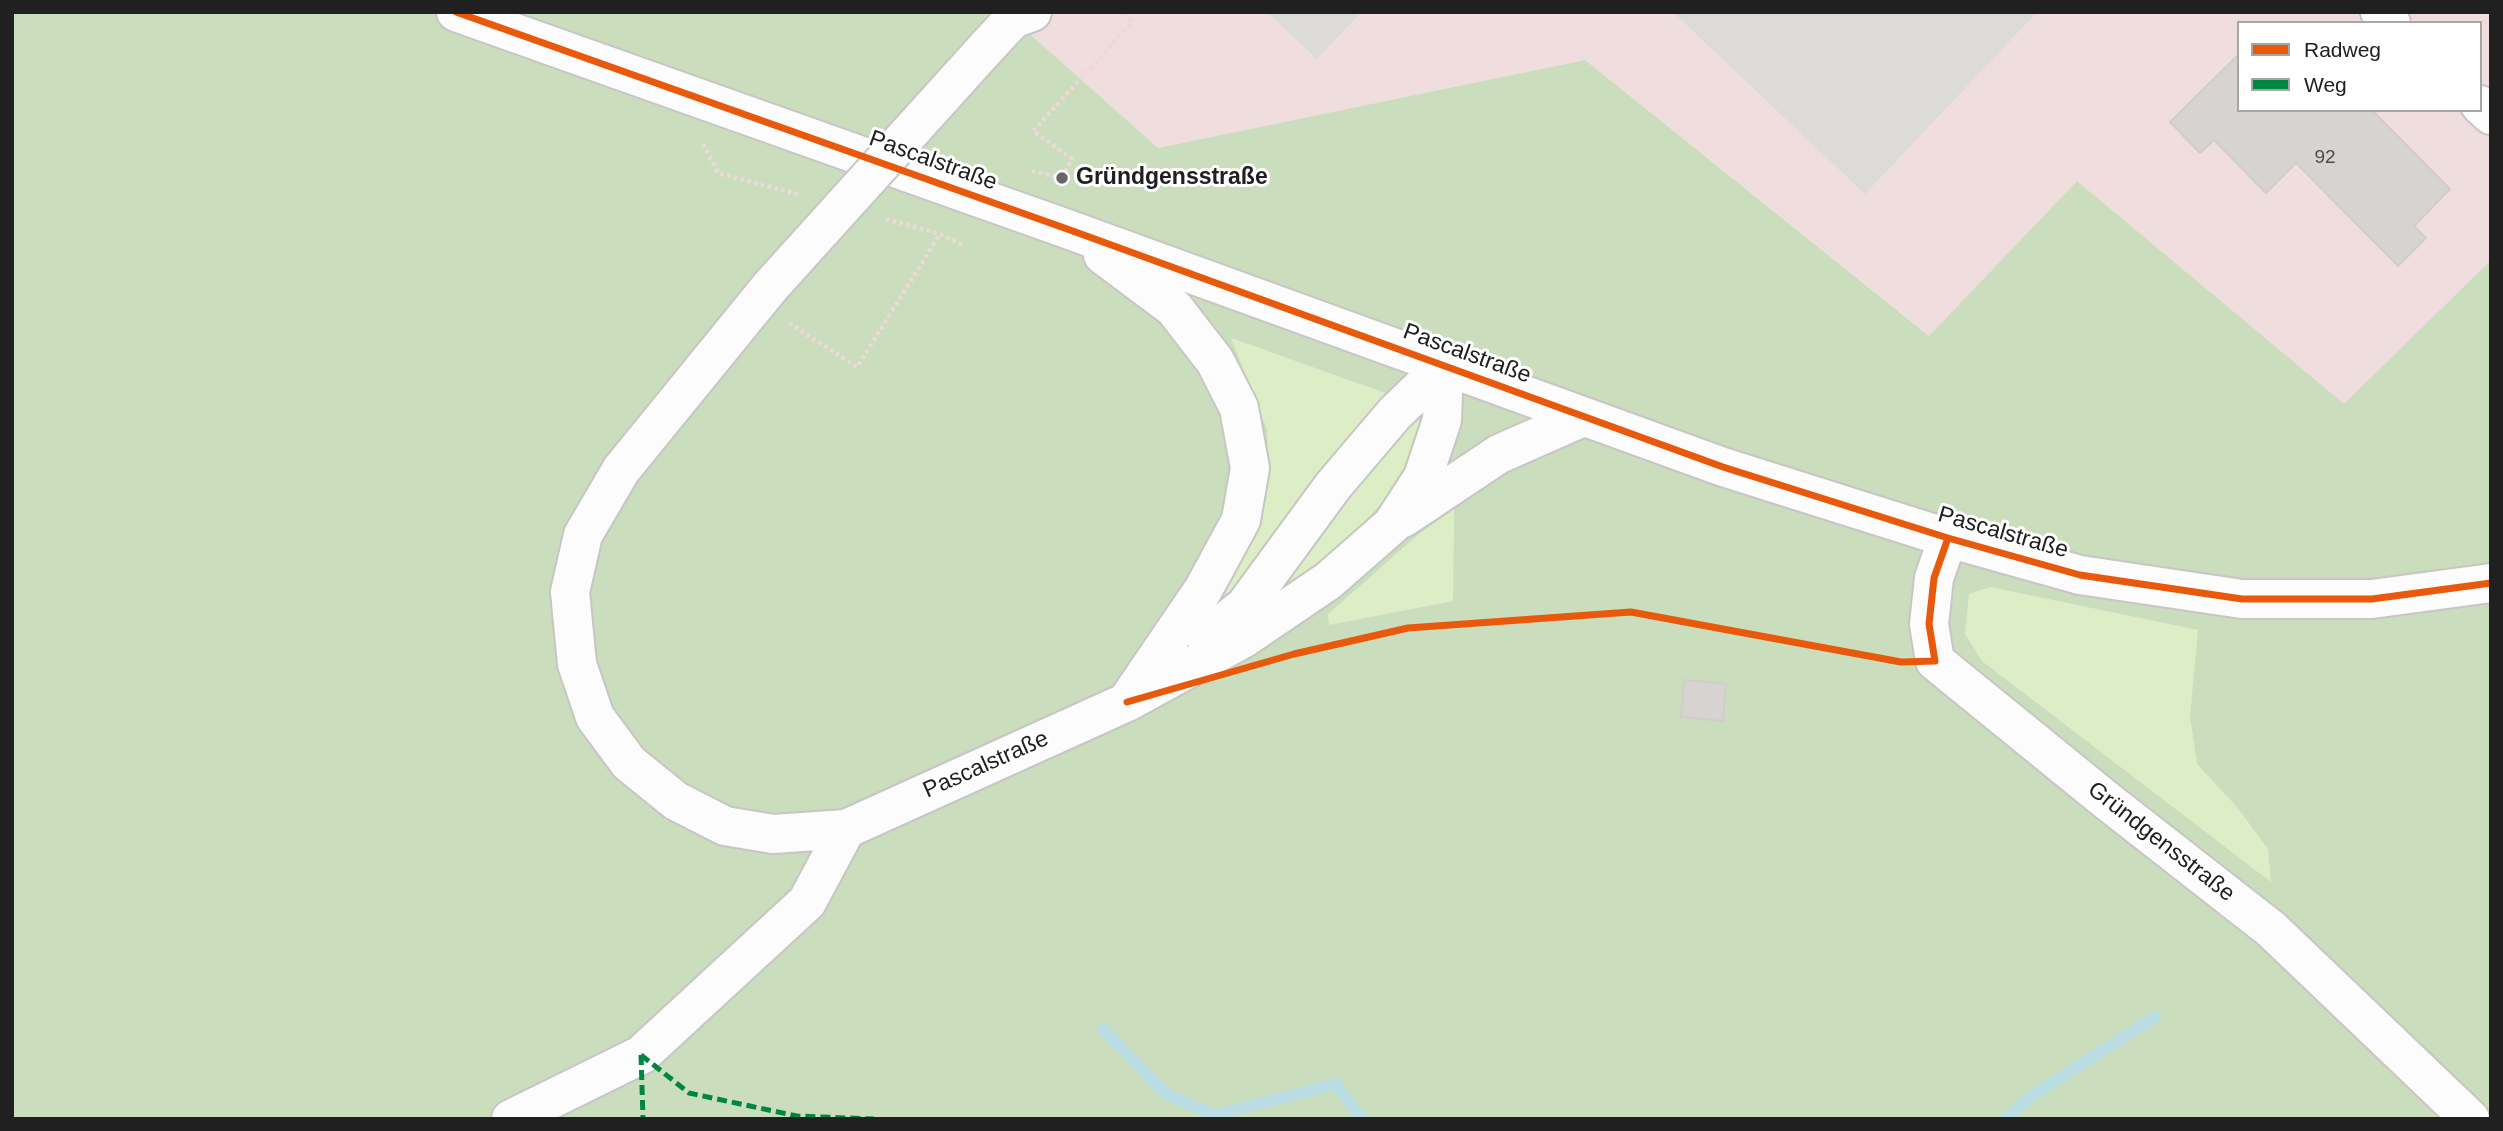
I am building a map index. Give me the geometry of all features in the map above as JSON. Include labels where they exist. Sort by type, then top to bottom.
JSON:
[{"type":"street","name":"Pascalstraße","points":[[456,12],[1070,230],[1723,467],[1948,538],[2080,575],[2242,599],[2372,599],[2491,583]]},
{"type":"street","points":[[846,829],[773,834],[725,826],[676,801],[629,762],[595,717],[577,664],[570,592],[583,535],[621,470],[763,295],[1019,14]]},
{"type":"street","name":"Pascalstraße","points":[[1070,230],[1174,308],[1215,361],[1239,408],[1250,468],[1241,520],[1203,590],[1127,702]]},
{"type":"street","name":"Pascalstraße","points":[[1392,525],[1423,477],[1442,420],[1444,366]]},
{"type":"street","name":"Pascalstraße","points":[[1127,702],[1245,606],[1334,486],[1395,413],[1444,366]]},
{"type":"street","name":"Pascalstraße","points":[[846,829],[1127,702],[1244,638],[1328,581],[1392,525],[1499,454],[1583,417]]},
{"type":"street","name":"Gründgensstraße","points":[[1948,538],[1934,578],[1929,624],[1935,661],[2271,929],[2470,1119]]},
{"type":"street","points":[[511,1119],[641,1055],[807,902],[846,829]]},
{"type":"path","points":[[1062,178],[1072,159],[1033,131],[1132,22],[1122,12]]},
{"type":"path","points":[[763,295],[858,367],[940,234]]},
{"type":"shaded area","points":[[1005,12],[2491,12],[2491,260],[2344,405],[2077,181],[1930,336],[1585,60],[1158,148]]},
{"type":"shaded area","points":[[1267,12],[1361,12],[1317,59]]},
{"type":"shaded area","points":[[1673,12],[2037,12],[1865,194]]},
{"type":"green space","points":[[12,12],[1005,12],[1158,148],[1585,60],[1929,336],[2077,181],[2344,404],[2491,260],[2491,1119],[12,1119]],"holes":[[[1231,338],[1385,393],[1325,474],[1203,628],[1257,532],[1269,481],[1267,429]],[[1413,416],[1423,424],[1408,476],[1331,556],[1265,604],[1377,450]],[[1454,509],[1453,601],[1329,625],[1328,614],[1420,533]],[[1990,587],[2198,630],[2190,716],[2197,764],[2237,807],[2268,849],[2271,882],[1982,661],[1965,634],[1969,594]]]},
{"type":"green space","points":[[1230,338],[1385,393],[1240,594],[1201,631],[1267,429]]},
{"type":"green space","points":[[1413,416],[1423,423],[1408,476],[1331,556],[1263,607],[1377,450]]},
{"type":"green space","points":[[1454,508],[1453,601],[1329,625],[1328,613],[1420,533]]},
{"type":"green space","points":[[1990,587],[2199,630],[2190,716],[2237,807],[2268,849],[2272,883],[1982,661],[1965,634],[1969,594]]},
{"type":"building","points":[[2237,56],[2237,112],[2374,112],[2450,189],[2414,226],[2426,238],[2398,266],[2296,163],[2266,193],[2214,140],[2200,153],[2170,122]]},
{"type":"building","points":[[1684,680],[1726,684],[1723,721],[1681,717]]},
{"type":"waterway","points":[[2005,1119],[2033,1095],[2155,1017]]},
{"type":"waterway","points":[[1103,1029],[1166,1094],[1214,1115],[1336,1084],[1362,1119]]},
{"type":"marked path","points":[[641,1055],[689,1093],[797,1116],[874,1119]]},
{"type":"marked path","points":[[641,1055],[643,1119]]},
{"type":"cycle path","points":[[456,12],[1070,230],[1723,467],[1948,538],[2080,575],[2242,599],[2372,599],[2491,583]]},
{"type":"cycle path","points":[[1127,702],[1294,654],[1408,628],[1631,612],[1901,662],[1935,661],[1929,624],[1934,578],[1948,538]]},
{"type":"place","name":"Gründgensstraße","points":[[1062,178]]}]
